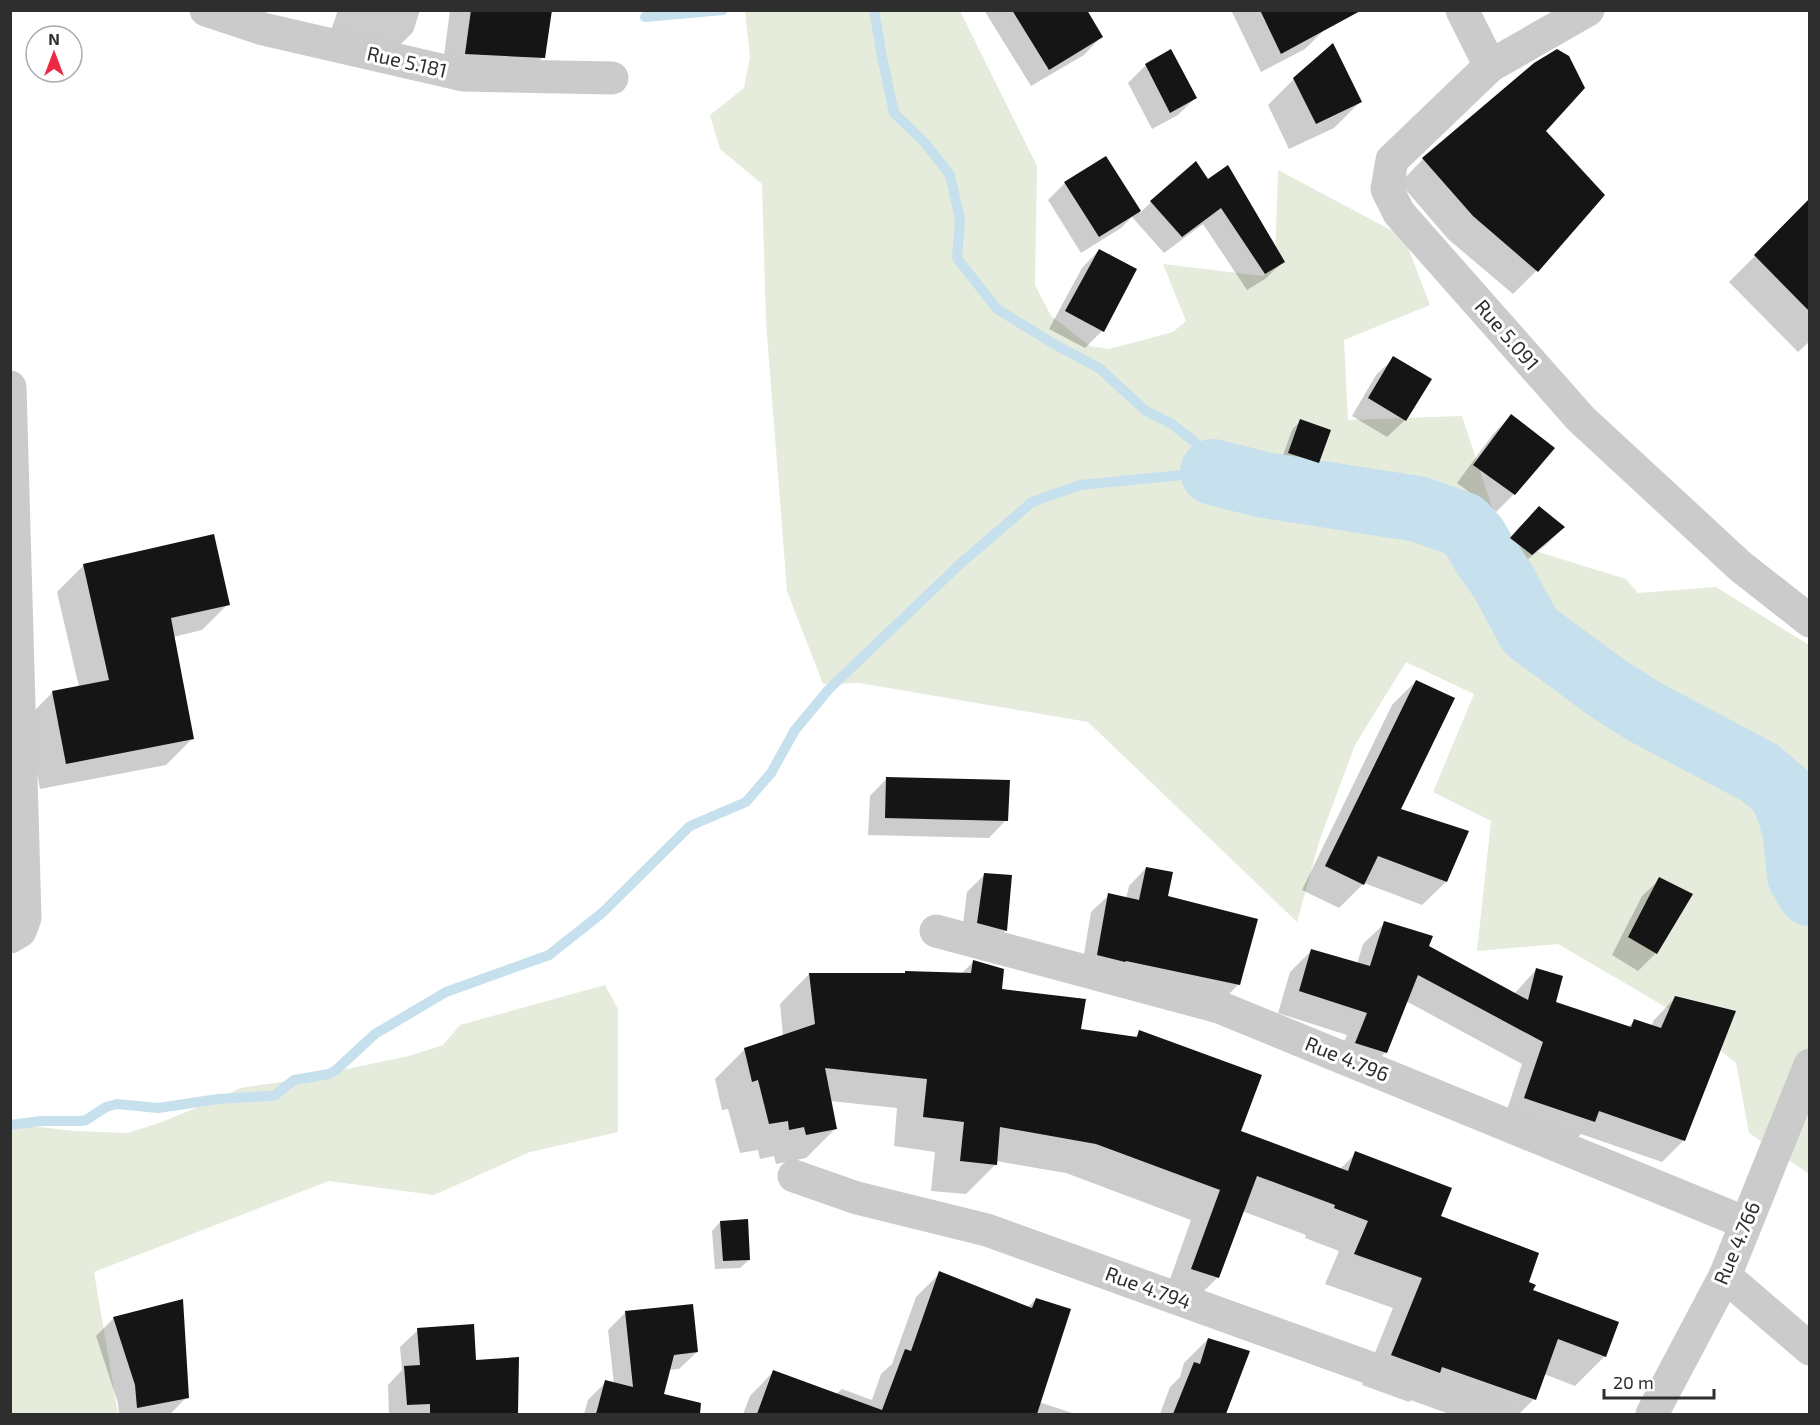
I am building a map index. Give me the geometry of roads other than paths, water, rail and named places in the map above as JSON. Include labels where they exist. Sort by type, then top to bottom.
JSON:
[{"type":"street","name":"Rue 5.181","points":[[207,10],[266,20],[463,75],[612,78]]},
{"type":"street","points":[[1462,10],[1490,66]]},
{"type":"street","name":"Rue 5.091","points":[[1588,10],[1490,66],[1392,160],[1387,189],[1399,213],[1581,419],[1740,566],[1809,621]]},
{"type":"street","points":[[10,387],[15,682],[25,918],[20,931],[10,936]]},
{"type":"street","name":"Rue 4.796","points":[[936,931],[1219,1007],[1746,1223]]},
{"type":"street","name":"Rue 4.766","points":[[1652,1414],[1725,1276],[1809,1065]]},
{"type":"street","name":"Rue 4.794","points":[[794,1176],[857,1198],[987,1230],[1498,1414]]},
{"type":"street","points":[[1725,1276],[1809,1349]]},
{"type":"waterway","points":[[645,17],[723,10]]},
{"type":"waterway","points":[[10,1125],[41,1121],[81,1121],[106,1107],[117,1104],[158,1108],[218,1099],[275,1095],[294,1080],[329,1074],[336,1070],[375,1034],[446,992],[549,955],[602,913],[690,826],[746,802],[771,773],[795,730],[829,689],[960,564],[1032,502],[1080,485],[1213,472],[1196,443],[1172,424],[1146,411],[1099,368],[997,309],[957,258],[960,220],[950,175],[925,143],[894,113],[874,10]]},
{"type":"waterway","points":[[1213,472],[1264,485],[1418,509],[1463,525],[1475,538],[1503,581],[1530,631],[1610,690],[1645,712],[1760,773],[1781,791],[1796,835],[1800,876],[1810,893]]}]
